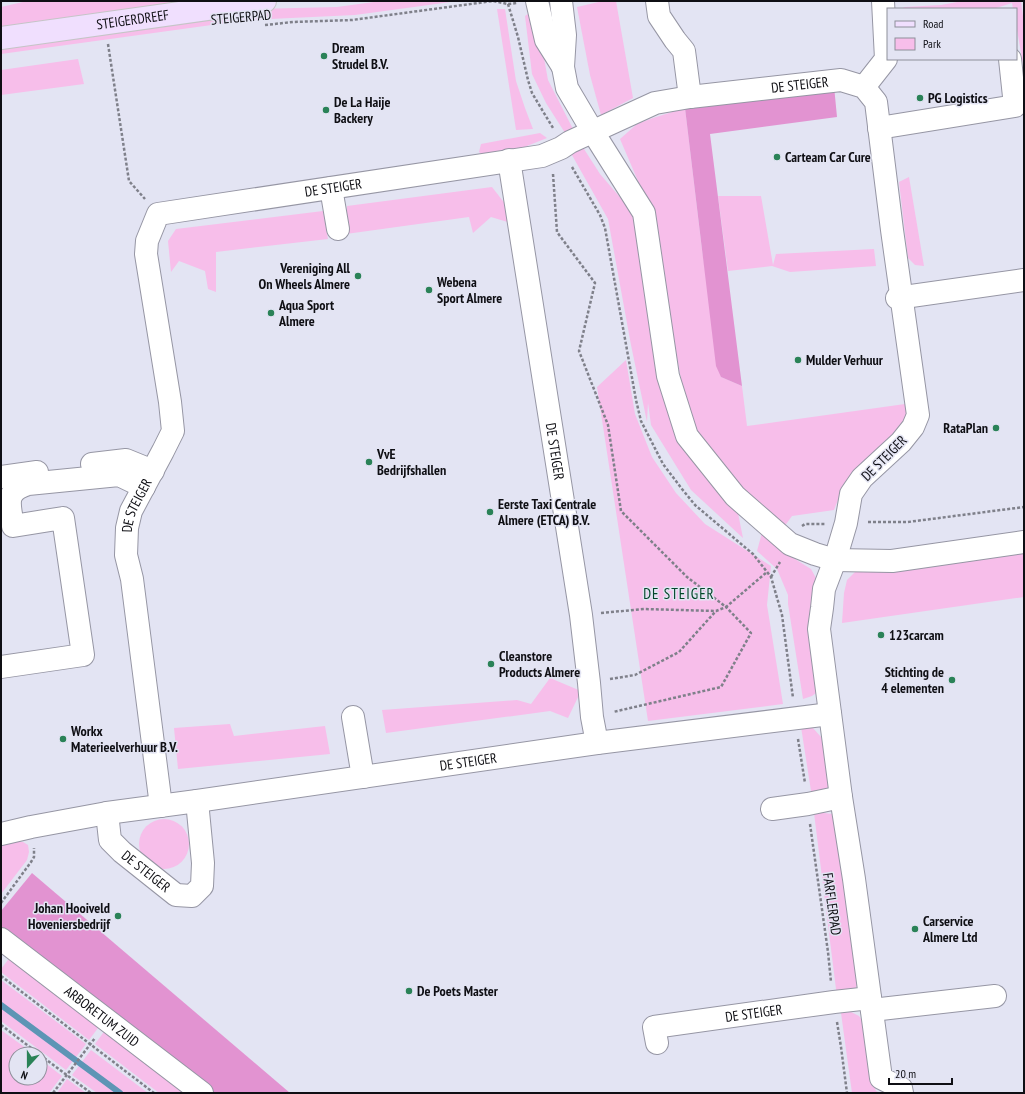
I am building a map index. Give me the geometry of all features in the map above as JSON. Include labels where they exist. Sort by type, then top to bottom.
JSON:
[{"type":"main road","name":"STEIGERDREEF","points":[[1,38],[264,1]]},
{"type":"street","points":[[561,1],[565,35],[563,67],[567,88],[644,213],[668,376],[687,436],[735,496],[790,544],[835,560],[892,561],[1024,542]]},
{"type":"street","points":[[657,1],[659,16],[684,51],[690,97]]},
{"type":"street","points":[[864,86],[886,58],[883,1]]},
{"type":"street","points":[[530,2],[546,40],[563,67]]},
{"type":"street","points":[[879,128],[1015,106],[1010,60]]},
{"type":"street","name":"DE STEIGER","points":[[161,806],[132,579],[126,555],[127,528],[131,511],[149,479],[172,431],[170,402],[146,254],[147,241],[158,214],[542,156],[655,103],[690,97],[841,80],[864,86],[876,102],[899,298],[918,415],[913,427],[901,442],[862,478],[851,494],[846,523],[835,560],[824,589],[819,629],[881,1078],[901,1088],[902,1093]]},
{"type":"street","name":"DE STEIGER","points":[[509,160],[581,615],[592,717],[597,742]]},
{"type":"street","points":[[331,188],[338,229]]},
{"type":"street","points":[[899,298],[1024,280]]},
{"type":"street","points":[[5,479],[126,460],[149,479]]},
{"type":"street","points":[[1,667],[83,655],[63,518],[13,526],[9,501],[14,491],[20,486],[28,484],[118,475],[149,479]]},
{"type":"street","name":"DE STEIGER","points":[[197,801],[203,863],[202,886],[192,896],[176,895],[122,852],[110,840],[107,813],[597,742],[830,714]]},
{"type":"street","points":[[353,716],[362,777]]},
{"type":"street","points":[[772,809],[808,804],[841,797]]},
{"type":"street","points":[[1,834],[107,813]]},
{"type":"street","name":"ARBORETUM ZUID","points":[[1,939],[202,1093]]},
{"type":"street","name":"DE STEIGER","points":[[657,1043],[654,1027],[834,1002],[871,1004],[994,996]]},
{"type":"path","name":"STEIGERPAD","points":[[262,25],[293,22],[352,20],[493,1],[508,4],[530,2]]},
{"type":"path","points":[[100,45],[108,44],[129,181],[158,214]]},
{"type":"path","points":[[552,152],[557,232],[595,283],[579,351],[608,425],[622,510],[687,577],[726,607],[751,634],[721,687],[592,717]]},
{"type":"path","points":[[771,578],[796,531],[805,524],[908,522],[1024,507]]},
{"type":"path","points":[[581,615],[644,609],[716,611],[726,607],[767,572]]},
{"type":"path","points":[[589,683],[635,675],[678,652],[716,611]]},
{"type":"path","name":"FARFLERPAD","points":[[795,718],[841,1046],[846,1093]]},
{"type":"path","points":[[1,903],[34,857],[31,827]]},
{"type":"path","points":[[1,976],[154,1093]]},
{"type":"path","points":[[1,1025],[29,1046]]},
{"type":"path","points":[[53,1093],[84,1052]]},
{"type":"path","points":[[48,1061],[91,1093]]},
{"type":"green space","points":[[27,1],[226,1],[1,32],[1,7]]},
{"type":"green space","points":[[381,1],[458,1],[355,15],[248,20],[1,54],[1,44],[255,9],[337,7]]},
{"type":"green space","points":[[603,1],[616,1],[633,98],[601,115],[590,75],[577,7]]},
{"type":"green space","points":[[963,1],[1021,1],[1024,24],[1024,70],[1017,30],[1017,8],[1013,8],[1012,3],[996,8],[902,8],[941,5]]},
{"type":"green space","points":[[497,9],[505,9],[516,81],[533,129],[516,130]]},
{"type":"green space","points":[[535,9],[548,80],[574,131],[567,136],[546,103],[532,74],[525,16]]},
{"type":"green space","points":[[78,59],[84,84],[1,95],[1,70]]},
{"type":"green space","points":[[685,108],[702,250],[721,377],[742,386],[747,426],[905,404],[907,415],[897,432],[841,492],[834,510],[792,516],[784,527],[748,497],[692,429],[687,412],[650,209],[620,139],[637,124]]},
{"type":"green space","points":[[540,133],[547,138],[512,152],[485,157],[479,152],[481,144]]},
{"type":"green space","points":[[568,148],[584,149],[600,174],[637,217],[678,436],[737,508],[743,538],[691,490],[651,425],[648,403],[647,422],[608,219]]},
{"type":"green space","points":[[909,177],[924,266],[915,265],[908,258],[899,182]]},
{"type":"green space","points":[[492,187],[506,205],[511,223],[491,217],[473,233],[469,217],[346,234],[347,206]]},
{"type":"green space","points":[[718,196],[761,196],[773,265],[776,254],[874,249],[876,266],[790,272],[772,266],[728,271]]},
{"type":"green space","points":[[323,211],[328,239],[216,252],[216,292],[208,289],[205,271],[179,261],[171,272],[168,241],[176,229]]},
{"type":"green space","points":[[626,360],[635,414],[652,457],[676,493],[705,524],[771,566],[767,605],[783,704],[648,721],[597,387]]},
{"type":"green space","points":[[763,529],[795,559],[811,569],[816,578],[809,617],[816,693],[803,699],[788,604],[788,595],[777,569],[757,551]]},
{"type":"green space","points":[[1024,550],[1024,597],[842,623],[844,593],[847,580],[859,568]]},
{"type":"green space","points":[[550,678],[581,691],[568,718],[550,711],[386,733],[382,710],[517,700],[531,704]]},
{"type":"green space","points":[[230,724],[234,736],[325,726],[330,754],[178,769],[174,728]]},
{"type":"green space","points":[[801,727],[812,727],[821,737],[827,752],[831,786],[820,791],[811,791]]},
{"type":"green space","points":[[814,813],[833,814],[836,822],[858,982],[855,990],[837,997]]},
{"type":"green space","points":[[164,819],[178,823],[185,830],[189,844],[185,858],[178,865],[164,869],[150,865],[143,858],[139,844],[143,830],[150,823]]},
{"type":"green space","points":[[16,842],[23,842],[28,845],[29,852],[27,860],[1,894],[1,846]]},
{"type":"green space","points":[[11,956],[101,1024],[89,1040],[1,972],[1,969]]},
{"type":"green space","points":[[1,980],[86,1044],[66,1070],[48,1056],[48,1046],[34,1046],[1,1021]]},
{"type":"green space","points":[[851,1012],[859,1016],[864,1023],[872,1081],[876,1091],[880,1093],[852,1093],[841,1013]]},
{"type":"green space","points":[[106,1029],[191,1093],[159,1093],[95,1044]]},
{"type":"green space","points":[[1,1030],[23,1046],[8,1046],[8,1086],[48,1086],[48,1065],[62,1076],[49,1093],[1,1093]]},
{"type":"green space","points":[[91,1050],[148,1093],[97,1093],[72,1075]]},
{"type":"green space","points":[[67,1079],[86,1093],[57,1093]]},
{"type":"shaded area","points":[[834,86],[837,117],[710,134],[742,386],[721,377],[716,366],[685,108]]},
{"type":"shaded area","points":[[32,873],[290,1093],[215,1093],[1,930],[1,911]]},
{"type":"waterway","points":[[1,1005],[120,1093]]},
{"type":"place","name":"Dream Strudel B.V.","points":[[324,56]]},
{"type":"place","name":"PG Logistics","points":[[920,98]]},
{"type":"place","name":"De La Haije Backery","points":[[326,110]]},
{"type":"place","name":"Carteam Car Cure","points":[[777,157]]},
{"type":"place","name":"Vereniging All On Wheels Almere","points":[[358,276]]},
{"type":"place","name":"Webena Sport Almere","points":[[429,290]]},
{"type":"place","name":"Aqua Sport Almere","points":[[271,313]]},
{"type":"place","name":"Mulder Verhuur","points":[[798,360]]},
{"type":"place","name":"RataPlan","points":[[996,428]]},
{"type":"place","name":"VvE Bedrijfshallen","points":[[369,462]]},
{"type":"place","name":"Eerste Taxi Centrale Almere (ETCA) B.V.","points":[[490,512]]},
{"type":"place","name":"123carcam","points":[[881,635]]},
{"type":"place","name":"Cleanstore Products Almere","points":[[491,664]]},
{"type":"place","name":"Stichting de 4 elementen","points":[[952,680]]},
{"type":"place","name":"Workx Materieelverhuur B.V.","points":[[63,739]]},
{"type":"place","name":"Johan Hooiveld Hoveniersbedrijf","points":[[118,916]]},
{"type":"place","name":"Carservice Almere Ltd","points":[[915,929]]},
{"type":"place","name":"De Poets Master","points":[[409,991]]},
{"type":"district","name":"DE STEIGER","points":[[679,593]]}]
